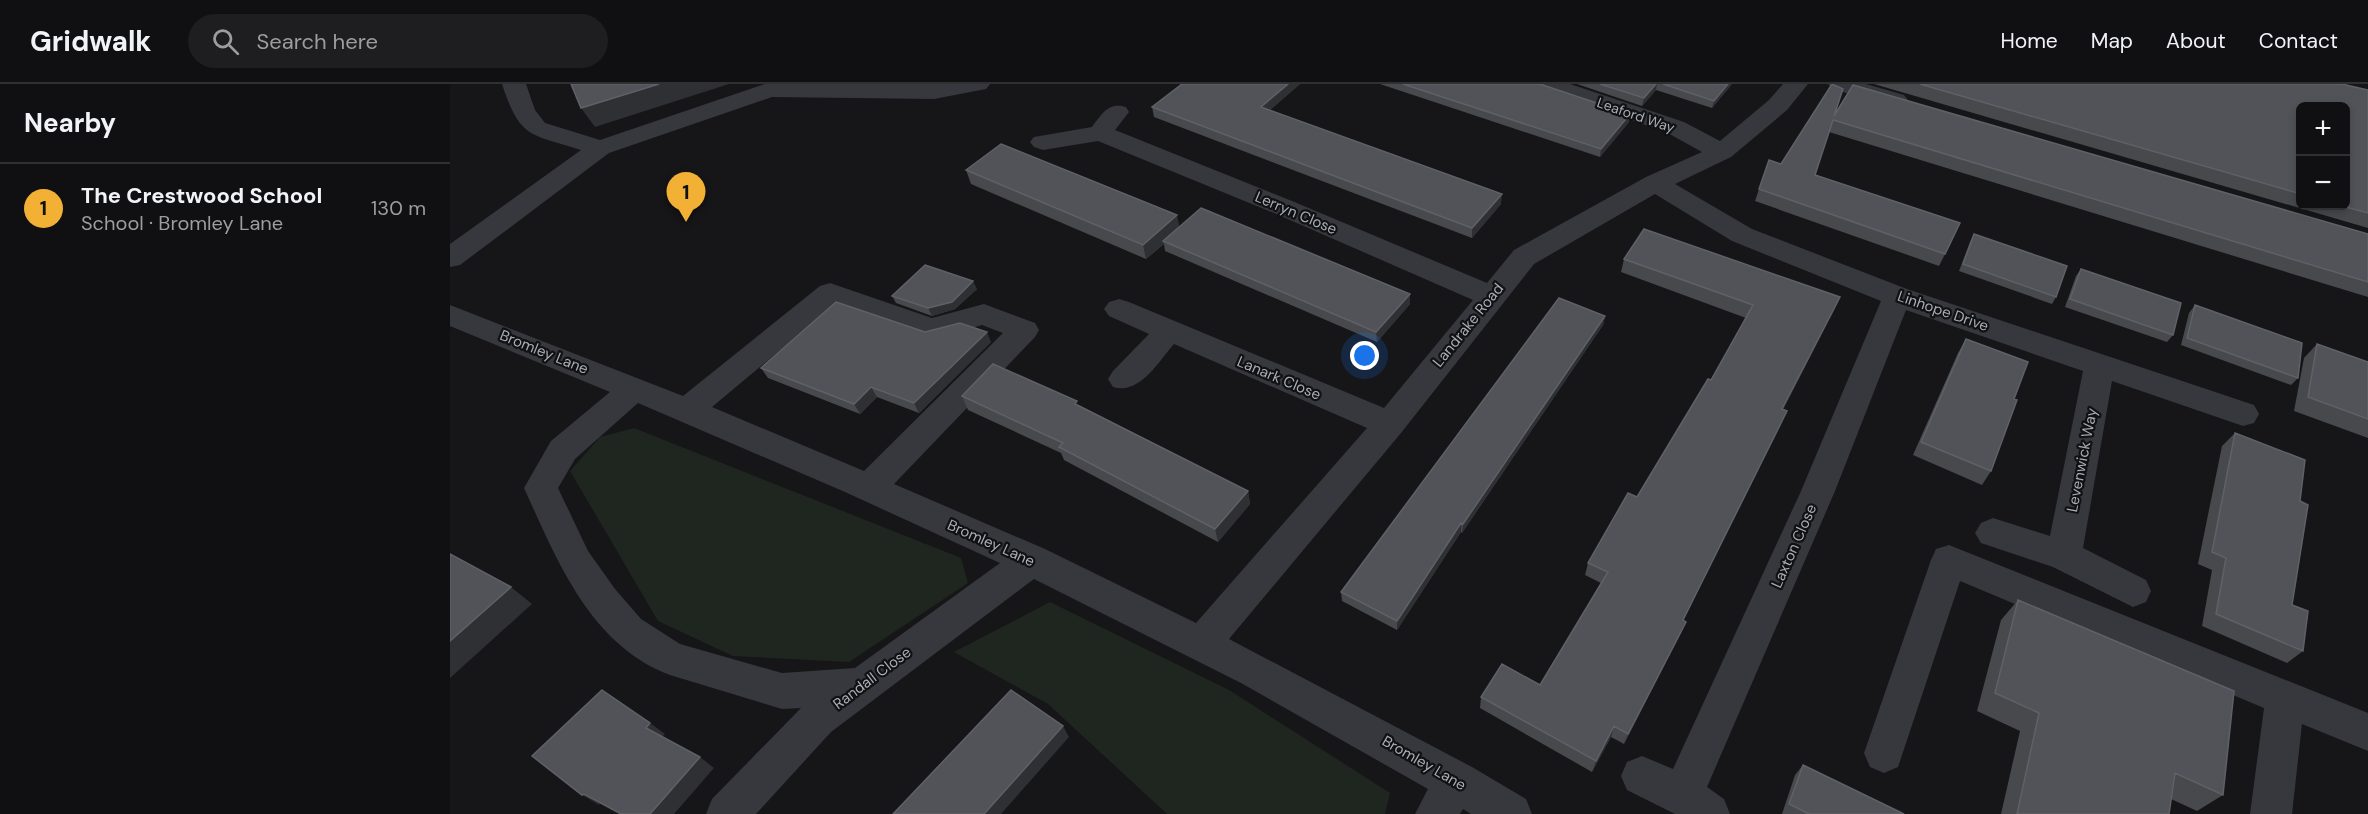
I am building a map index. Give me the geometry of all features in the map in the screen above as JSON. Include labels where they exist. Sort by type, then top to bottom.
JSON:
[{"type":"street","points":[[514,84],[523,111],[536,128],[600,148]]},
{"type":"street","points":[[450,258],[600,148],[778,87],[903,88],[934,92],[978,84]]},
{"type":"street","name":"Leaford Way","points":[[1547,84],[1675,128],[1722,152]]},
{"type":"street","name":"Landrake Road","points":[[1203,642],[1390,424],[1524,257],[1655,183],[1722,152],[1778,105],[1796,84]]},
{"type":"street","points":[[1840,84],[1920,108]]},
{"type":"street","points":[[1043,142],[1100,133],[1118,112]]},
{"type":"street","name":"Lerryn Close","points":[[1100,133],[1283,207],[1491,296]]},
{"type":"street","name":"Linhope Drive","points":[[1655,183],[1742,235],[1897,296],[2243,414]]},
{"type":"street","points":[[687,410],[830,293],[931,329],[984,314],[1024,330],[868,489]]},
{"type":"street","name":"Laxton Close","points":[[1642,777],[1696,804],[1897,296]]},
{"type":"street","name":"Lanark Close","points":[[1119,309],[1390,424]]},
{"type":"street","name":"Bromley Lane","points":[[450,315],[687,410],[1032,560],[1203,642],[1446,798],[1511,814]]},
{"type":"street","points":[[1124,379],[1169,331]]},
{"type":"street","name":"Levenwick Way","points":[[2064,555],[2100,364]]},
{"type":"street","points":[[634,389],[563,450],[541,488],[575,561],[602,600],[628,631],[670,658],[782,691],[861,686]]},
{"type":"street","points":[[1993,533],[2064,555],[2133,591]]},
{"type":"street","name":"Randall Close","points":[[727,814],[817,719],[1032,560]]},
{"type":"street","points":[[1884,753],[1949,560],[2368,732]]},
{"type":"street","points":[[2271,814],[2285,697]]},
{"type":"shaded area","points":[[634,428],[961,558],[968,583],[849,662],[733,656],[658,621],[570,471],[600,437]]},
{"type":"shaded area","points":[[1050,602],[1229,690],[1390,793],[1385,814],[1167,814],[1048,704],[954,652]]},
{"type":"building","points":[[571,84],[659,84],[581,108]]},
{"type":"building","points":[[1182,84],[1288,84],[1261,107],[1502,194],[1472,228],[1152,107]]},
{"type":"building","points":[[1403,84],[1540,84],[1630,114],[1601,149]]},
{"type":"building","points":[[1600,84],[1656,84],[1644,98]]},
{"type":"building","points":[[1663,84],[1728,84],[1714,101]]},
{"type":"building","points":[[1832,84],[1843,89],[1834,116],[1853,85],[2368,234],[2368,282],[1833,120],[1815,175],[1960,223],[1945,254],[1759,189],[1769,160],[1781,164]]},
{"type":"building","points":[[1920,84],[2342,84],[2368,90],[2368,213],[2350,208],[2350,102],[2296,102],[2296,193]]},
{"type":"building","points":[[1001,144],[1177,215],[1143,245],[966,170]]},
{"type":"building","points":[[1201,208],[1410,294],[1376,332],[1163,241]]},
{"type":"building","points":[[1644,229],[1840,297],[1782,409],[1787,411],[1683,620],[1686,622],[1628,734],[1614,726],[1596,761],[1481,697],[1502,664],[1540,685],[1608,572],[1588,563],[1628,493],[1637,497],[1708,379],[1711,380],[1753,305],[1624,259]]},
{"type":"building","points":[[1974,234],[2067,266],[2056,297],[1963,264]]},
{"type":"building","points":[[925,265],[973,281],[952,302],[928,308],[892,296]]},
{"type":"building","points":[[2081,269],[2181,303],[2173,335],[2070,299]]},
{"type":"building","points":[[1559,298],[1605,316],[1463,524],[1461,523],[1397,621],[1341,592]]},
{"type":"building","points":[[836,302],[925,332],[960,323],[987,332],[914,403],[871,387],[854,404],[761,368]]},
{"type":"building","points":[[2195,305],[2302,343],[2298,378],[2187,338]]},
{"type":"building","points":[[1966,339],[2028,362],[1991,471],[1921,442]]},
{"type":"building","points":[[2317,344],[2368,362],[2368,419],[2308,397]]},
{"type":"building","points":[[993,364],[1077,401],[1075,404],[1248,491],[1215,529],[1059,447],[1063,443],[962,396]]},
{"type":"building","points":[[2235,433],[2305,460],[2300,501],[2308,505],[2292,605],[2308,611],[2303,651],[2216,614],[2226,558],[2212,552]]},
{"type":"building","points":[[450,554],[511,587],[450,641]]},
{"type":"building","points":[[2018,600],[2234,691],[2223,795],[2175,773],[2169,814],[2017,814],[2039,713],[1995,693]]},
{"type":"building","points":[[602,690],[650,723],[646,728],[700,757],[650,814],[621,814],[582,795],[532,756]]},
{"type":"building","points":[[1011,690],[1063,726],[984,814],[893,814]]},
{"type":"building","points":[[1803,765],[1904,814],[1809,814],[1789,804]]},
{"type":"place","name":"The Crestwood School","points":[[686,222]]}]
